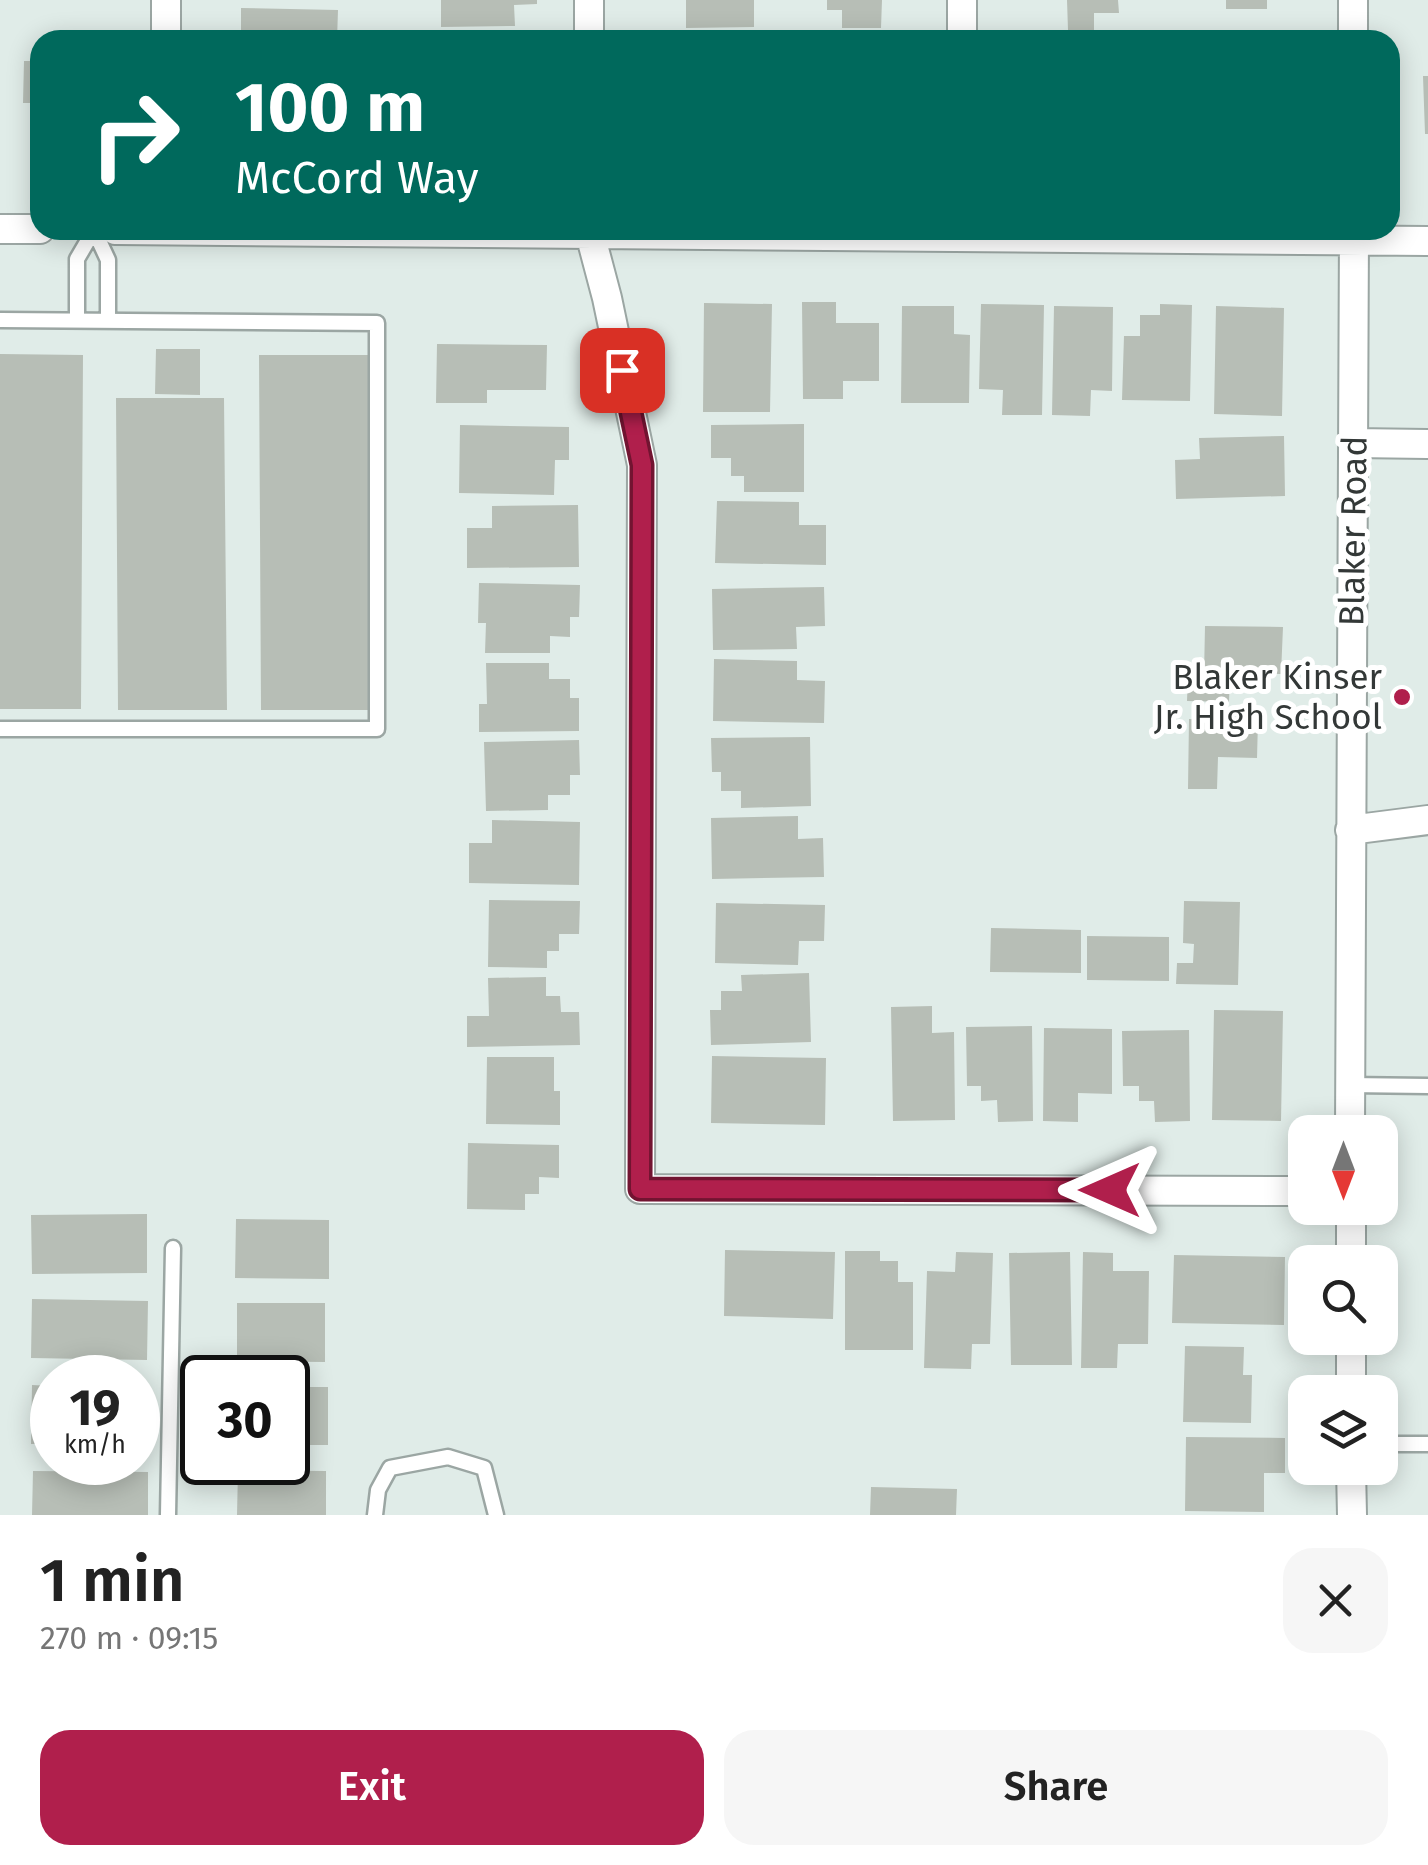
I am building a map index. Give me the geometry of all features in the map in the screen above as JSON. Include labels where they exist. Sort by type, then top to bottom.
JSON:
[{"type":"street","points":[[166,0],[166,30]]},
{"type":"street","points":[[588,0],[588,30]]},
{"type":"street","points":[[962,0],[962,30]]},
{"type":"street","points":[[1353,0],[1353,30]]},
{"type":"street","points":[[0,229],[30,229]]},
{"type":"street","points":[[1400,239],[1428,241]]},
{"type":"street","points":[[591,240],[608,298],[642,465],[640,1189],[1288,1191]]},
{"type":"street","name":"Blaker Road","points":[[1350,1115],[1354,240]]},
{"type":"street","points":[[1354,444],[1428,444]]},
{"type":"street","points":[[1350,830],[1428,820]]},
{"type":"street","points":[[1351,1485],[1352,1515]]},
{"type":"lane","points":[[77,320],[77,259],[88,240]]},
{"type":"lane","points":[[99,240],[108,260],[108,319]]},
{"type":"lane","points":[[0,320],[377,322],[377,730],[0,730]]},
{"type":"lane","points":[[1350,1085],[1428,1086]]},
{"type":"lane","points":[[168,1515],[173,1248]]},
{"type":"lane","points":[[1398,1444],[1428,1444]]},
{"type":"lane","points":[[375,1515],[378,1490],[390,1468],[448,1457],[484,1468],[496,1515]]},
{"type":"building","points":[[441,0],[537,0],[537,4],[514,5],[515,26],[441,27]]},
{"type":"building","points":[[686,0],[754,0],[754,27],[686,28]]},
{"type":"building","points":[[827,0],[882,0],[881,28],[842,28],[842,10],[827,10]]},
{"type":"building","points":[[1067,0],[1118,0],[1119,13],[1094,13],[1094,30],[1068,30]]},
{"type":"building","points":[[1226,0],[1267,0],[1267,9],[1226,9]]},
{"type":"building","points":[[241,8],[338,10],[337,30],[241,30]]},
{"type":"building","points":[[24,61],[30,61],[30,103],[23,103]]},
{"type":"building","points":[[1423,76],[1428,76],[1428,134],[1425,134]]},
{"type":"building","points":[[802,302],[836,302],[836,323],[879,323],[879,381],[843,381],[843,399],[803,399]]},
{"type":"building","points":[[704,303],[772,304],[770,412],[703,412]]},
{"type":"building","points":[[981,304],[1044,305],[1042,415],[1002,415],[1003,390],[979,389]]},
{"type":"building","points":[[1160,304],[1192,305],[1190,401],[1122,400],[1124,336],[1140,336],[1140,315],[1160,315]]},
{"type":"building","points":[[902,306],[954,306],[954,334],[970,335],[969,403],[901,403]]},
{"type":"building","points":[[1054,306],[1113,307],[1112,391],[1091,390],[1090,416],[1052,415]]},
{"type":"building","points":[[1216,306],[1284,308],[1282,416],[1214,414]]},
{"type":"building","points":[[437,344],[547,345],[546,390],[487,390],[487,403],[436,403]]},
{"type":"building","points":[[156,349],[200,349],[200,395],[155,394]]},
{"type":"building","points":[[0,354],[83,355],[81,709],[0,709]]},
{"type":"building","points":[[259,355],[369,355],[370,710],[261,710]]},
{"type":"building","points":[[116,398],[224,398],[227,710],[118,710]]},
{"type":"building","points":[[804,424],[804,492],[744,492],[744,476],[731,476],[731,458],[711,458],[711,425]]},
{"type":"building","points":[[460,425],[569,427],[569,460],[555,460],[554,495],[459,493]]},
{"type":"building","points":[[1284,436],[1285,496],[1176,499],[1175,460],[1200,459],[1199,438]]},
{"type":"building","points":[[717,501],[799,502],[799,525],[826,525],[826,565],[715,563]]},
{"type":"building","points":[[578,505],[579,567],[467,568],[467,528],[492,528],[492,506]]},
{"type":"building","points":[[479,583],[580,585],[579,617],[570,617],[570,637],[550,636],[550,653],[485,653],[486,623],[478,623]]},
{"type":"building","points":[[824,587],[825,626],[796,627],[797,649],[713,650],[712,589]]},
{"type":"building","points":[[1205,626],[1283,627],[1281,674],[1230,673],[1229,702],[1187,701],[1188,675],[1204,675]]},
{"type":"building","points":[[714,659],[797,661],[797,680],[825,681],[824,723],[713,721]]},
{"type":"building","points":[[486,663],[549,663],[549,679],[570,679],[570,698],[579,698],[579,731],[479,732],[479,704],[487,704]]},
{"type":"building","points":[[1189,719],[1258,721],[1257,758],[1218,757],[1217,789],[1188,789]]},
{"type":"building","points":[[810,737],[811,806],[741,808],[741,791],[721,791],[721,772],[712,772],[711,738]]},
{"type":"building","points":[[579,740],[580,775],[570,775],[570,795],[548,795],[548,810],[486,811],[484,742]]},
{"type":"building","points":[[798,816],[798,839],[823,838],[824,877],[712,879],[711,818]]},
{"type":"building","points":[[492,820],[580,822],[579,885],[469,883],[469,843],[492,843]]},
{"type":"building","points":[[489,900],[580,901],[579,934],[559,934],[559,951],[547,951],[547,968],[488,967]]},
{"type":"building","points":[[1184,901],[1240,902],[1238,985],[1176,984],[1177,963],[1193,963],[1194,944],[1183,943]]},
{"type":"building","points":[[716,903],[825,905],[824,941],[799,941],[798,965],[715,963]]},
{"type":"building","points":[[991,928],[1081,930],[1081,973],[990,972]]},
{"type":"building","points":[[1087,936],[1169,937],[1169,981],[1087,980]]},
{"type":"building","points":[[809,973],[811,1042],[711,1045],[710,1010],[721,1010],[721,991],[742,991],[741,975]]},
{"type":"building","points":[[546,977],[546,996],[560,996],[561,1012],[579,1012],[580,1045],[467,1047],[467,1016],[489,1016],[488,978]]},
{"type":"building","points":[[932,1006],[932,1033],[954,1032],[955,1120],[893,1121],[891,1007]]},
{"type":"building","points":[[1214,1010],[1283,1011],[1281,1121],[1212,1120]]},
{"type":"building","points":[[1032,1026],[1033,1121],[998,1122],[997,1100],[981,1101],[981,1086],[967,1086],[966,1027]]},
{"type":"building","points":[[1044,1028],[1112,1029],[1112,1094],[1078,1093],[1078,1122],[1043,1121]]},
{"type":"building","points":[[1189,1030],[1190,1121],[1155,1122],[1154,1101],[1139,1101],[1139,1086],[1123,1086],[1122,1031]]},
{"type":"building","points":[[712,1056],[826,1058],[825,1125],[711,1123]]},
{"type":"building","points":[[487,1057],[554,1057],[560,1125],[486,1124]]},
{"type":"building","points":[[468,1143],[559,1145],[559,1178],[539,1177],[539,1194],[525,1194],[525,1210],[467,1209]]},
{"type":"building","points":[[147,1214],[147,1273],[32,1274],[31,1215]]},
{"type":"building","points":[[236,1219],[329,1220],[329,1279],[235,1278]]},
{"type":"building","points":[[725,1250],[835,1252],[833,1319],[724,1316]]},
{"type":"building","points":[[845,1251],[880,1251],[880,1261],[898,1261],[898,1282],[913,1282],[913,1350],[845,1350]]},
{"type":"building","points":[[956,1252],[993,1253],[990,1344],[972,1344],[971,1369],[924,1368],[927,1271],[955,1272]]},
{"type":"building","points":[[1070,1252],[1072,1365],[1011,1365],[1009,1253]]},
{"type":"building","points":[[1083,1252],[1113,1253],[1113,1271],[1149,1271],[1148,1344],[1118,1344],[1117,1368],[1081,1368]]},
{"type":"building","points":[[1174,1255],[1285,1257],[1284,1325],[1172,1323]]},
{"type":"building","points":[[32,1299],[148,1301],[147,1355],[31,1355]]},
{"type":"building","points":[[237,1303],[325,1303],[325,1362],[310,1362],[310,1355],[237,1355]]},
{"type":"building","points":[[1185,1346],[1244,1347],[1243,1375],[1252,1375],[1251,1423],[1183,1422]]},
{"type":"building","points":[[310,1387],[328,1387],[328,1445],[310,1445]]},
{"type":"building","points":[[1186,1437],[1285,1438],[1285,1473],[1264,1473],[1264,1512],[1185,1511]]},
{"type":"building","points":[[310,1471],[326,1471],[326,1515],[237,1515],[238,1485],[310,1485]]},
{"type":"building","points":[[33,1485],[148,1485],[148,1515],[32,1515]]},
{"type":"building","points":[[871,1487],[957,1489],[956,1515],[870,1515]]},
{"type":"place","name":"Blaker Kinser Jr. High School","points":[[1402,697]]},
{"type":"route","points":[[622,370],[642,465],[640,1189],[1110,1190]]}]
